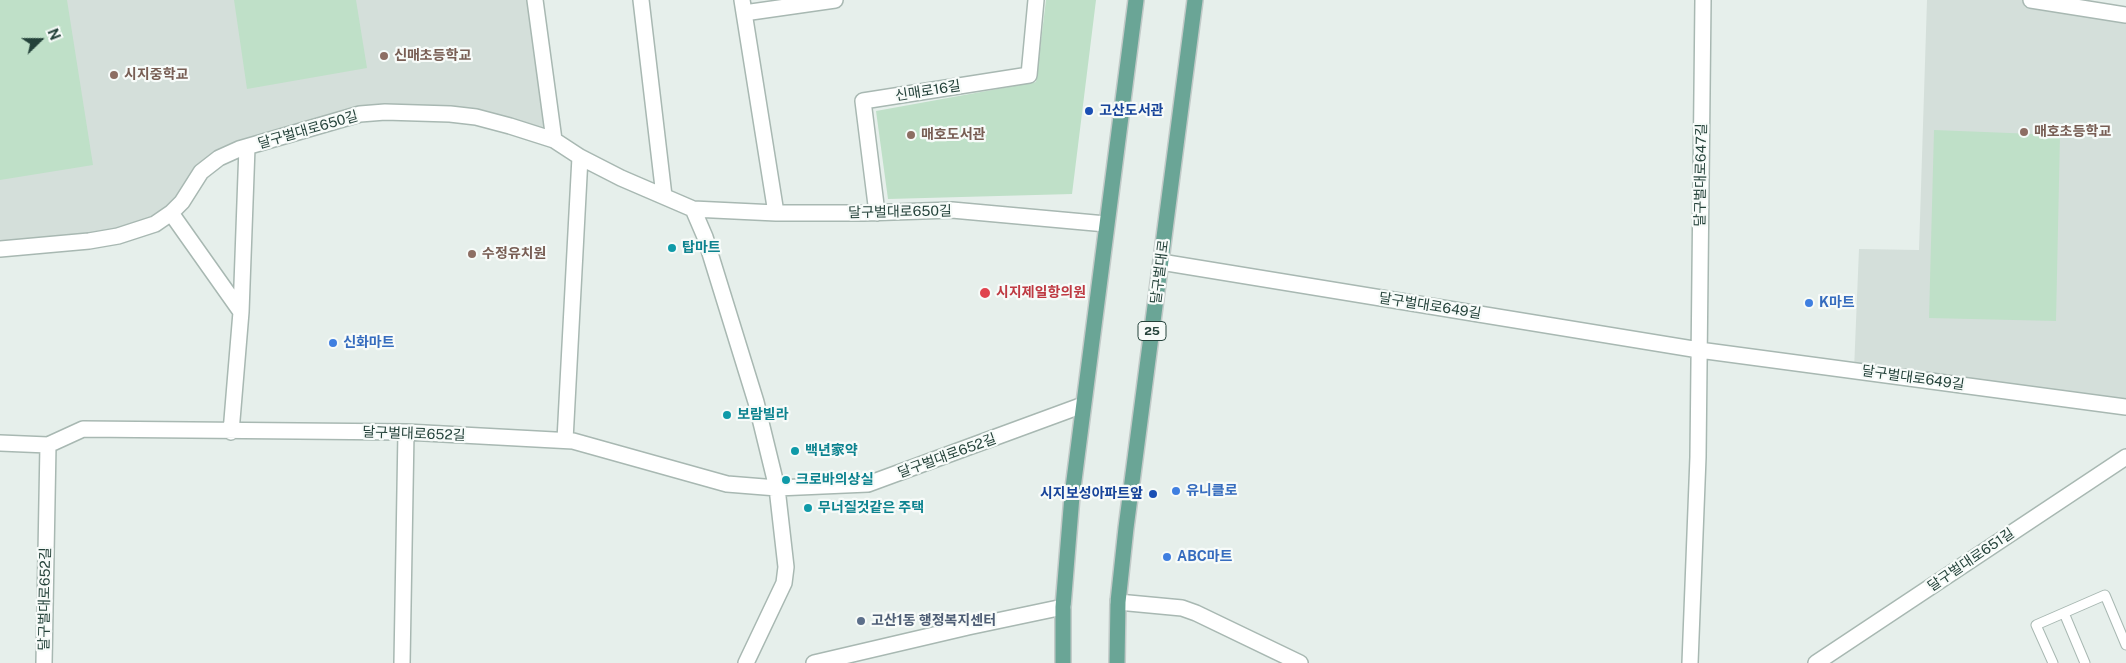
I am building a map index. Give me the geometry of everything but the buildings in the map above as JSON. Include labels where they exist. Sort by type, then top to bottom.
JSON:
[{"type":"main road","points":[[1063,663],[1063,607],[1072,496],[1136,0]]},
{"type":"main road","name":"달구벌대로","points":[[1117,663],[1118,602],[1195,0]]},
{"type":"street","points":[[534,0],[554,140]]},
{"type":"street","points":[[641,0],[664,196]]},
{"type":"street","points":[[776,213],[743,7],[835,0]]},
{"type":"street","name":"신매로16길","points":[[877,213],[863,101],[1029,75],[1036,0]]},
{"type":"street","name":"달구벌대로647길","points":[[1699,350],[1703,0]]},
{"type":"street","points":[[2031,0],[2126,15]]},
{"type":"street","name":"달구벌대로650길","points":[[0,249],[89,242],[118,236],[155,224],[172,214],[201,172],[220,158],[248,147],[360,114],[385,112],[476,117],[554,140],[580,157],[621,178],[692,208],[776,213],[877,213],[952,210],[1106,224]]},
{"type":"street","points":[[231,432],[241,312],[248,147]]},
{"type":"street","points":[[565,440],[580,157]]},
{"type":"street","points":[[692,208],[705,237],[756,402],[776,488],[786,567],[784,583],[746,663]]},
{"type":"street","points":[[172,214],[241,312]]},
{"type":"street","name":"달구벌대로649길","points":[[1161,262],[1699,350],[2126,407]]},
{"type":"street","points":[[1690,663],[1698,457],[1699,350]]},
{"type":"street","name":"달구벌대로652길","points":[[0,443],[48,445],[83,429],[231,432],[406,432],[565,440],[727,484],[776,488],[868,484],[1083,405]]},
{"type":"street","points":[[402,663],[406,432]]},
{"type":"street","name":"달구벌대로652길","points":[[44,663],[48,445]]},
{"type":"street","name":"달구벌대로651길","points":[[1816,663],[2126,457]]},
{"type":"street","points":[[1118,602],[1182,608],[1300,663]]},
{"type":"street","points":[[814,663],[1063,607]]},
{"type":"lane","points":[[2053,663],[2036,625],[2105,595],[2126,645]]},
{"type":"lane","points":[[2064,613],[2085,663]]},
{"type":"shaded area","points":[[0,0],[536,0],[554,140],[510,126],[385,112],[219,158],[155,224],[0,249]]},
{"type":"shaded area","name":"매호초등학교","points":[[1927,0],[2031,0],[2126,15],[2126,407],[1854,370],[1859,249],[1919,250]]},
{"type":"green space","points":[[0,0],[67,0],[93,165],[0,180]]},
{"type":"green space","points":[[234,0],[356,0],[367,68],[247,89]]},
{"type":"green space","points":[[1046,0],[1096,0],[1072,194],[888,199],[876,111],[1036,82]]},
{"type":"green space","points":[[1934,130],[2060,135],[2056,321],[1929,318]]},
{"type":"place","name":"신매초등학교","points":[[384,56]]},
{"type":"place","name":"시지중학교","points":[[114,75]]},
{"type":"place","name":"고산도서관","points":[[1089,111]]},
{"type":"place","name":"매호초등학교","points":[[2024,132]]},
{"type":"place","name":"매호도서관","points":[[911,135]]},
{"type":"place","name":"탑마트","points":[[672,248]]},
{"type":"place","name":"수정유치원","points":[[472,254]]},
{"type":"place","name":"시지제일항의원","points":[[985,293]]},
{"type":"place","name":"K마트","points":[[1809,303]]},
{"type":"place","name":"신화마트","points":[[333,343]]},
{"type":"place","name":"보람빌라","points":[[727,415]]},
{"type":"place","name":"백년家약","points":[[795,451]]},
{"type":"place","name":"크로바의상실","points":[[786,480]]},
{"type":"place","name":"유니클로","points":[[1176,491]]},
{"type":"place","name":"시지보성아파트앞","points":[[1153,494]]},
{"type":"place","name":"무너질것같은 주택","points":[[808,508]]},
{"type":"place","name":"ABC마트","points":[[1167,557]]},
{"type":"place","name":"고산1동 행정복지센터","points":[[861,621]]}]
